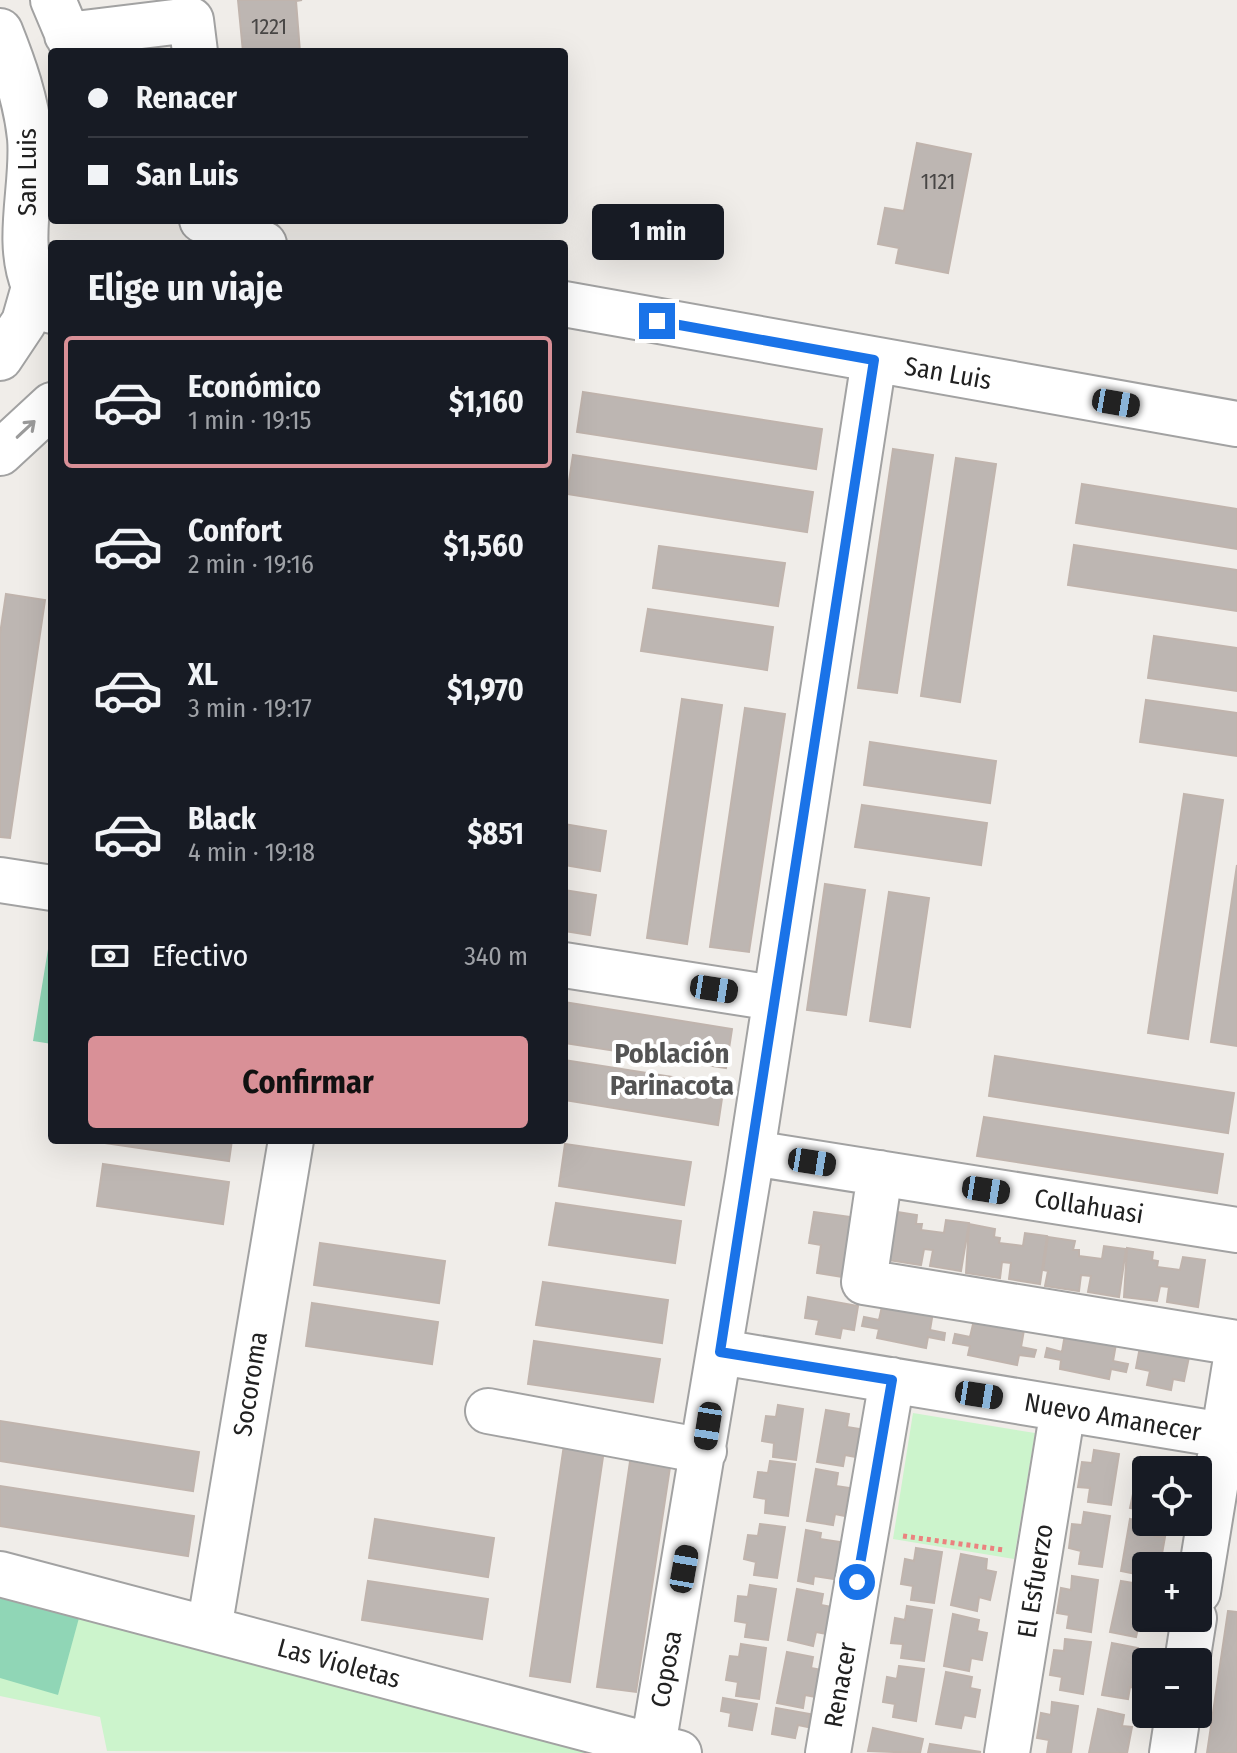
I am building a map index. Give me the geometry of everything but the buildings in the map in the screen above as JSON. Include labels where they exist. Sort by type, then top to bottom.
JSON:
[{"type":"street","points":[[65,29],[191,20],[194,48]]},
{"type":"street","name":"San Luis","points":[[0,31],[19,81],[30,135],[26,238],[43,299]]},
{"type":"street","points":[[202,226],[250,240]]},
{"type":"street","points":[[0,358],[43,299]]},
{"type":"street","name":"San Luis","points":[[568,305],[1237,424]]},
{"type":"street","name":"Coposa","points":[[666,1749],[704,1451],[874,360]]},
{"type":"street","points":[[0,453],[48,409]]},
{"type":"street","points":[[0,880],[48,887]]},
{"type":"street","points":[[568,966],[774,998]]},
{"type":"street","name":"Socoroma","points":[[209,1629],[290,1144]]},
{"type":"street","name":"Collahuasi","points":[[752,1153],[1237,1230]]},
{"type":"street","points":[[880,1173],[864,1282],[1237,1343]]},
{"type":"street","name":"Nuevo Amanecer","points":[[720,1352],[1223,1435]]},
{"type":"street","points":[[1204,1552],[1237,1352]]},
{"type":"street","name":"Renacer","points":[[828,1753],[892,1380]]},
{"type":"street","name":"El Esfuerzo","points":[[1007,1753],[1063,1409]]},
{"type":"street","points":[[488,1411],[704,1451]]},
{"type":"street","name":"Las Violetas","points":[[0,1574],[666,1749]]},
{"type":"street","points":[[1172,1753],[1176,1728]]},
{"type":"path","points":[[866,1531],[1040,1555]]},
{"type":"green space","points":[[48,949],[48,1043],[33,1041]]},
{"type":"green space","points":[[913,1413],[1035,1433],[1014,1559],[893,1539]]},
{"type":"green space","points":[[0,1596],[79,1618],[58,1695],[0,1678]]},
{"type":"green space","points":[[0,1598],[589,1753],[107,1751],[100,1717],[0,1696]]},
{"type":"district","name":"Población Parinacota","points":[[672,1069]]},
{"type":"route","points":[[657,321],[874,360],[720,1352],[892,1380],[857,1582]]}]
